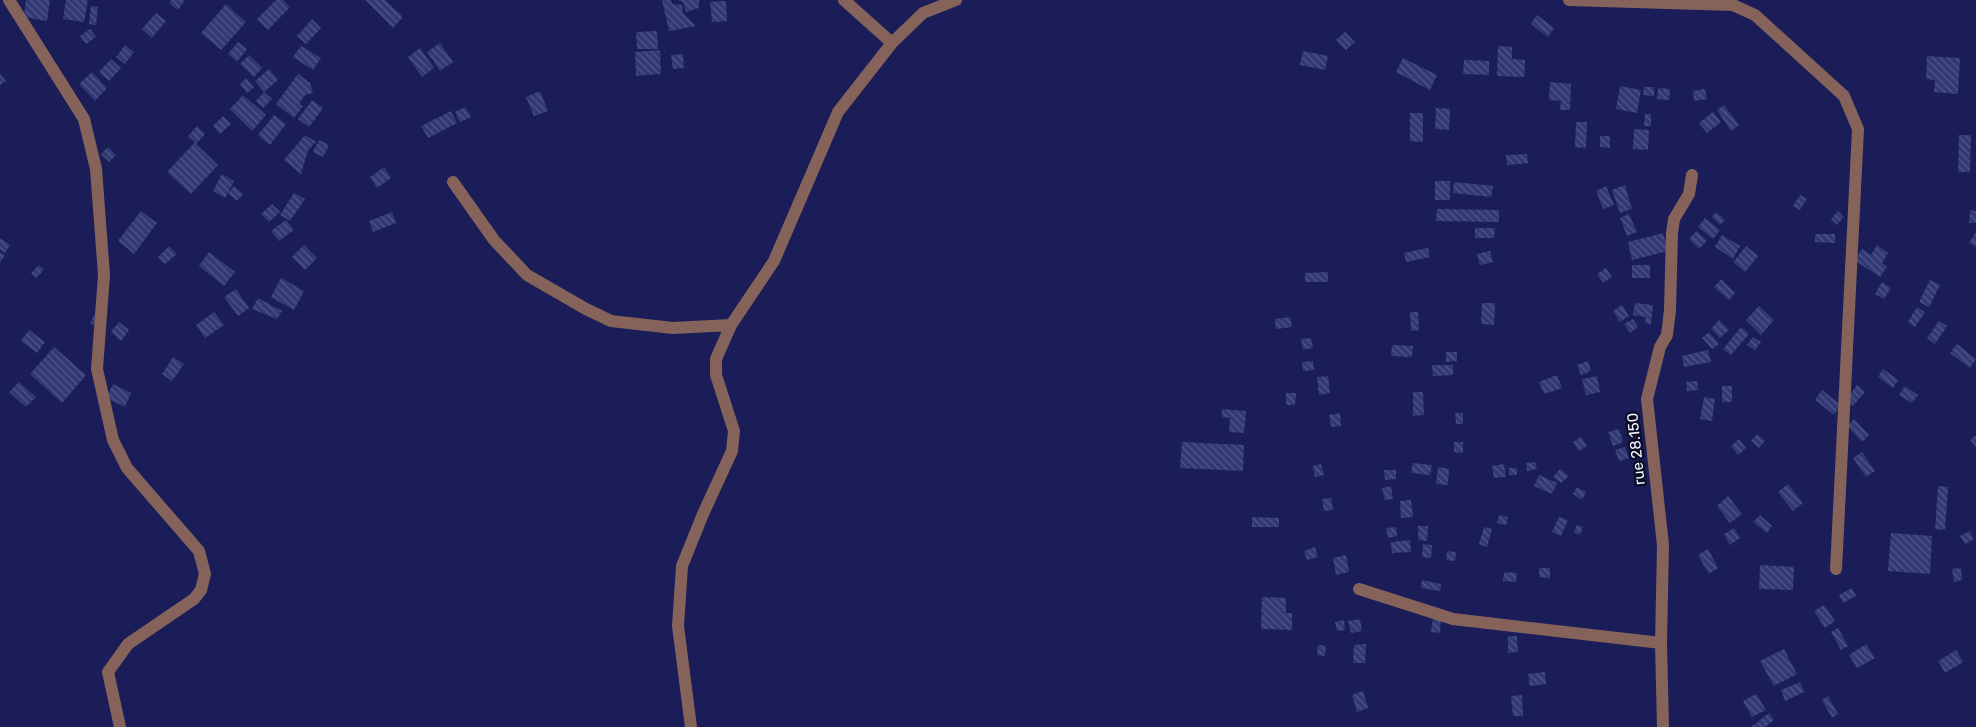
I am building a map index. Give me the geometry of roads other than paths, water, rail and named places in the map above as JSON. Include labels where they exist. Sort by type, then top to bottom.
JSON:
[{"type":"street","points":[[9,0],[84,119],[96,169],[104,275],[97,369],[113,440],[127,468],[199,551],[205,574],[201,590],[194,599],[128,644],[108,672],[120,727]]},
{"type":"street","points":[[844,0],[892,43]]},
{"type":"street","points":[[691,727],[678,626],[682,566],[732,451],[734,431],[716,376],[716,359],[732,325],[774,261],[838,112],[892,43],[923,13],[956,0]]},
{"type":"street","points":[[1568,0],[1733,5],[1755,15],[1844,96],[1858,128],[1836,569]]},
{"type":"street","name":"rue 28.150","points":[[1663,727],[1661,643],[1663,545],[1647,399],[1660,346],[1667,335],[1674,219],[1689,194],[1692,175]]},
{"type":"street","points":[[452,182],[494,240],[527,275],[586,309],[611,321],[674,328],[732,325]]},
{"type":"street","points":[[1359,589],[1453,619],[1661,643]]}]
